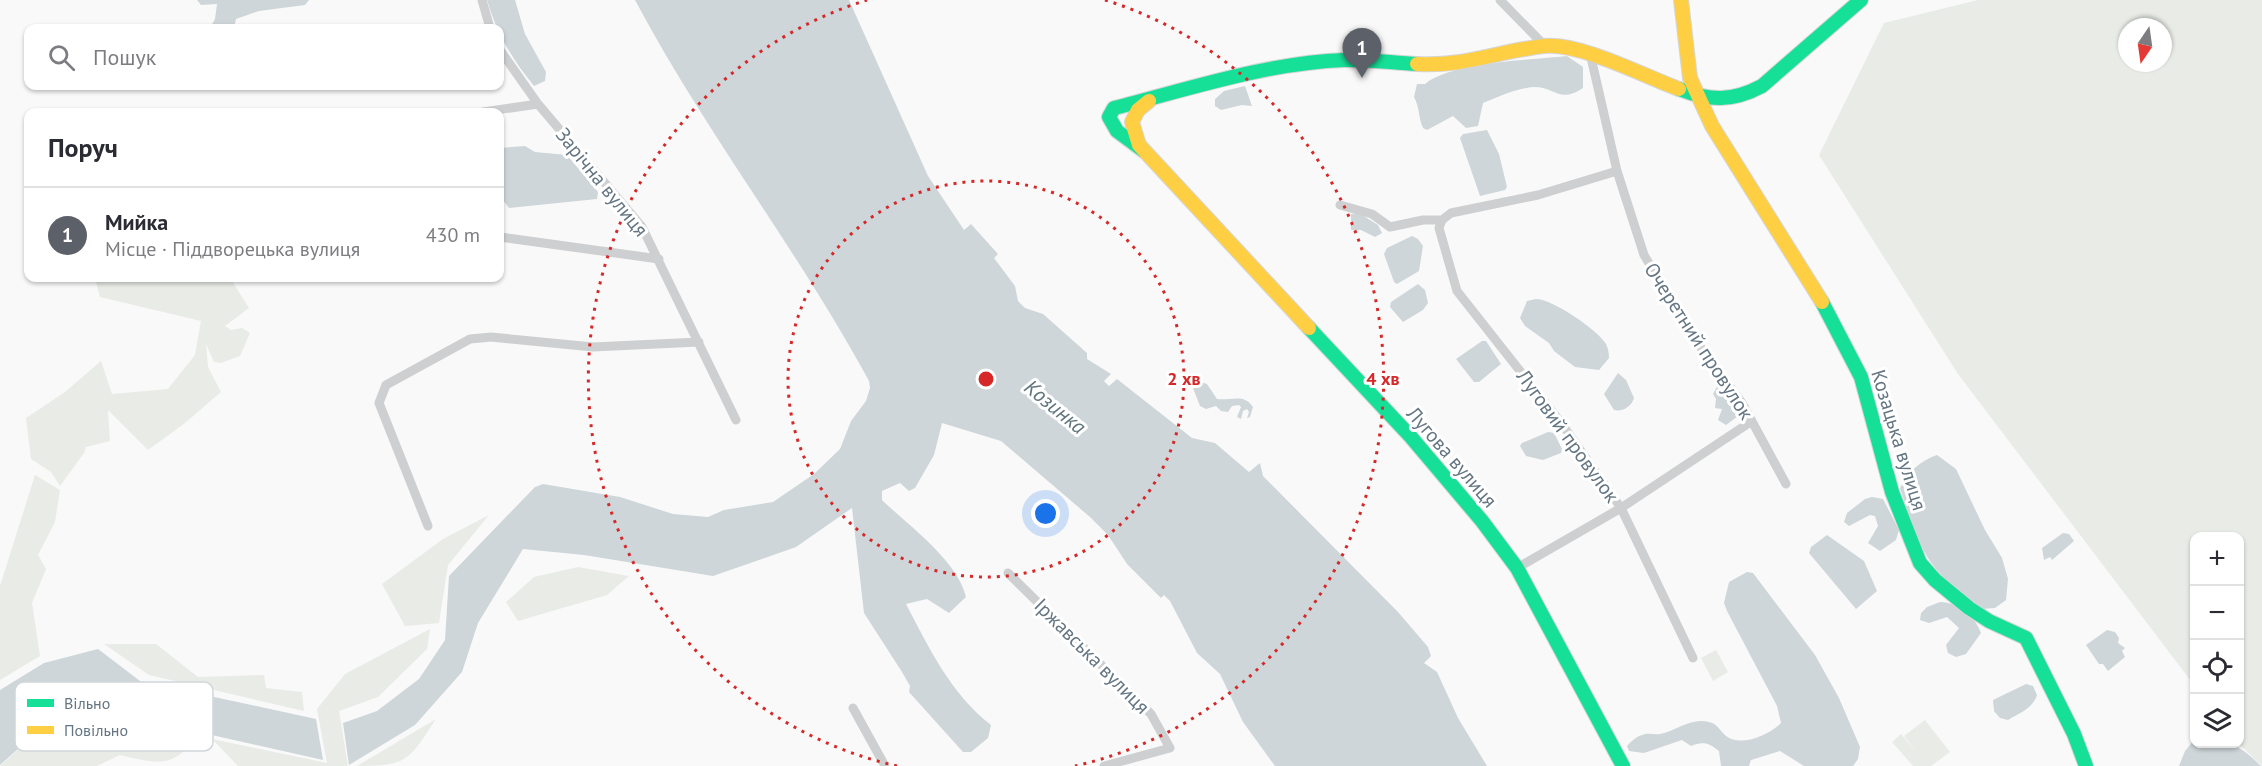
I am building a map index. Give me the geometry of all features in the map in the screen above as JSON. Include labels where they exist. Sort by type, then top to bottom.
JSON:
[{"type":"street","points":[[482,0],[489,24]]},
{"type":"street","points":[[1500,0],[1545,46]]},
{"type":"street","name":"Козацька вулиця","points":[[1681,0],[1690,78],[1712,126],[1819,297],[1856,367],[1892,492],[1920,562],[1935,580],[1970,608],[1989,621],[2026,638],[2074,734],[2086,766]]},
{"type":"street","points":[[1144,151],[1117,131],[1109,116],[1116,107],[1151,100],[1246,74],[1344,60],[1445,66],[1545,46],[1569,47],[1590,53],[1698,96],[1723,100],[1743,96],[1762,86],[1853,3]]},
{"type":"street","name":"Очеретний провулок","points":[[1590,53],[1617,171],[1644,255],[1693,337],[1752,420],[1786,483]]},
{"type":"street","name":"Зарічна вулиця","points":[[504,56],[538,104],[611,187],[642,227],[736,420]]},
{"type":"street","name":"Лугова вулиця","points":[[1151,100],[1138,110],[1132,122],[1136,140],[1411,437],[1517,568],[1623,766]]},
{"type":"street","points":[[504,109],[538,104]]},
{"type":"street","points":[[1340,205],[1372,214],[1390,226],[1423,219],[1442,220],[1451,213],[1518,201],[1617,171]]},
{"type":"street","name":"Луговий провулок","points":[[1442,220],[1439,228],[1457,291],[1562,424],[1621,508],[1693,658]]},
{"type":"street","points":[[504,238],[659,259]]},
{"type":"street","points":[[428,526],[379,403],[386,385],[470,339],[491,337],[593,347],[699,342]]},
{"type":"street","points":[[1517,568],[1621,508],[1752,420]]},
{"type":"street","name":"Іржавська вулиця","points":[[1008,573],[1150,714],[1170,748],[1104,766]]},
{"type":"street","points":[[853,708],[885,766]]},
{"type":"shaded area","points":[[1978,0],[2262,0],[2262,766],[2243,748],[2244,532],[2190,532],[2190,680],[1958,374],[1819,155],[1884,23]]},
{"type":"shaded area","points":[[96,282],[233,282],[249,308],[225,326],[231,330],[242,328],[250,333],[240,356],[221,363],[214,362],[206,344],[208,367],[221,392],[185,423],[148,450],[108,410],[110,441],[86,447],[60,486],[51,472],[31,459],[26,418],[65,392],[101,361],[112,394],[168,389],[195,355],[201,321],[100,297]]},
{"type":"shaded area","points":[[35,475],[60,490],[55,522],[38,555],[46,569],[32,603],[40,656],[0,680],[0,586]]},
{"type":"shaded area","points":[[489,515],[448,565],[439,623],[405,626],[382,584],[443,539]]},
{"type":"shaded area","points":[[578,567],[629,576],[607,595],[518,621],[506,602],[534,577]]},
{"type":"shaded area","points":[[430,629],[427,649],[378,697],[339,711],[348,766],[238,766],[213,740],[327,763],[317,709],[345,674]]},
{"type":"shaded area","points":[[104,644],[156,644],[198,677],[264,675],[266,688],[302,692],[304,711],[213,690],[213,682],[179,682],[149,675]]},
{"type":"shaded area","points":[[1716,650],[1728,672],[1713,681],[1701,658]]},
{"type":"shaded area","points":[[436,719],[413,752],[406,758],[387,764],[357,766]]},
{"type":"shaded area","points":[[1925,720],[1950,752],[1931,766],[1913,766],[1892,742],[1901,734],[1917,753],[1904,736]]},
{"type":"shaded area","points":[[17,751],[184,751],[167,761],[158,762],[120,755],[97,766],[0,766]]},
{"type":"water","points":[[197,0],[309,0],[305,5],[259,11],[236,19],[235,24],[212,24],[217,4],[201,5]]},
{"type":"water","points":[[487,0],[515,0],[525,34],[546,72],[545,81],[534,86],[504,41],[504,24],[495,23]]},
{"type":"water","name":"Козинка","points":[[635,0],[849,0],[928,176],[964,230],[971,224],[998,254],[994,258],[1015,286],[1018,301],[1025,308],[1043,314],[1087,353],[1087,359],[1111,374],[1104,381],[1109,386],[1117,379],[1192,438],[1215,443],[1249,472],[1260,463],[1263,476],[1398,612],[1428,647],[1431,656],[1424,663],[1437,672],[1458,718],[1487,766],[1275,766],[1243,722],[1220,674],[1197,653],[1170,601],[1164,595],[1161,598],[1127,564],[1108,535],[1001,441],[942,423],[934,455],[915,488],[909,491],[900,483],[882,491],[882,500],[943,557],[953,570],[966,597],[949,613],[927,599],[906,604],[932,653],[953,685],[977,713],[991,725],[988,738],[971,752],[963,752],[909,692],[910,686],[864,613],[852,508],[796,547],[713,576],[584,555],[523,549],[478,623],[462,672],[415,725],[349,765],[343,723],[377,711],[419,679],[445,640],[449,576],[535,487],[543,484],[620,497],[673,514],[708,517],[724,510],[773,502],[814,474],[840,449],[851,421],[866,401],[870,388],[869,381],[841,332],[691,97]]},
{"type":"water","points":[[1567,56],[1583,67],[1583,88],[1575,93],[1563,95],[1534,87],[1521,89],[1483,103],[1478,126],[1466,128],[1453,116],[1427,130],[1423,128],[1414,97],[1417,84],[1425,84],[1437,77],[1472,67]]},
{"type":"water","points":[[1245,86],[1252,106],[1242,105],[1221,110],[1215,106],[1215,99],[1224,91]]},
{"type":"water","points":[[1487,130],[1499,154],[1507,187],[1505,190],[1480,196],[1460,138],[1463,134]]},
{"type":"water","points":[[525,146],[535,152],[567,155],[598,192],[597,199],[509,208],[504,201],[504,148]]},
{"type":"water","points":[[1359,213],[1378,225],[1382,233],[1375,237],[1361,230],[1351,230],[1351,214]]},
{"type":"water","points":[[1412,236],[1418,239],[1423,246],[1419,271],[1397,284],[1394,282],[1384,254],[1387,248]]},
{"type":"water","points":[[1418,284],[1425,290],[1428,303],[1423,310],[1403,322],[1390,307],[1391,302]]},
{"type":"water","points":[[1536,299],[1563,309],[1601,338],[1607,346],[1609,358],[1599,370],[1575,367],[1554,351],[1549,343],[1525,326],[1520,318],[1527,301]]},
{"type":"water","points":[[1482,341],[1486,341],[1501,364],[1479,382],[1474,382],[1456,359]]},
{"type":"water","points":[[1618,373],[1626,380],[1634,398],[1626,408],[1614,410],[1604,394]]},
{"type":"water","points":[[1196,383],[1207,384],[1217,399],[1246,400],[1253,407],[1250,417],[1247,418],[1249,412],[1247,409],[1243,411],[1241,419],[1237,417],[1241,407],[1239,405],[1232,406],[1228,412],[1221,411],[1216,406],[1206,409],[1200,406],[1193,388]]},
{"type":"water","points":[[1719,383],[1723,384],[1742,410],[1741,414],[1726,425],[1718,420],[1722,409],[1715,408],[1716,399],[1713,394]]},
{"type":"water","points":[[1548,432],[1554,433],[1562,449],[1561,453],[1543,460],[1526,456],[1520,446],[1522,443]]},
{"type":"water","points":[[1937,455],[1956,469],[1985,530],[2002,558],[2008,579],[2006,600],[1995,608],[1982,609],[1946,580],[1929,560],[1914,530],[1900,488],[1915,468],[1925,460]]},
{"type":"water","points":[[1872,497],[1883,499],[1899,530],[1896,540],[1880,551],[1868,543],[1878,526],[1875,516],[1870,515],[1849,526],[1844,522],[1847,513],[1865,499]]},
{"type":"water","points":[[2063,533],[2069,534],[2074,541],[2052,560],[2050,557],[2044,560],[2042,548]]},
{"type":"water","points":[[1827,535],[1864,561],[1877,591],[1856,609],[1809,553],[1811,547]]},
{"type":"water","points":[[1747,572],[1753,573],[1815,655],[1839,698],[1860,747],[1858,759],[1853,766],[1804,766],[1780,751],[1751,760],[1749,766],[1721,766],[1719,751],[1715,748],[1702,743],[1691,746],[1682,740],[1644,753],[1629,751],[1627,746],[1640,736],[1660,734],[1696,721],[1712,723],[1726,736],[1739,741],[1763,735],[1781,723],[1777,706],[1724,603],[1729,582]]},
{"type":"water","points":[[1940,602],[1953,604],[1965,611],[1975,621],[1981,633],[1966,654],[1956,657],[1948,653],[1946,645],[1959,628],[1947,617],[1929,623],[1920,620],[1921,613],[1927,607]]},
{"type":"water","points":[[2107,630],[2115,632],[2119,638],[2118,643],[2125,648],[2122,651],[2125,657],[2108,671],[2103,664],[2099,664],[2086,645]]},
{"type":"water","points":[[98,649],[140,681],[145,682],[15,682],[16,751],[0,765],[0,690],[44,663]]},
{"type":"water","points":[[2026,684],[2033,686],[2037,695],[2035,700],[2026,710],[2008,720],[2000,718],[1994,711],[1993,700]]},
{"type":"water","points":[[213,697],[316,719],[323,760],[213,735]]},
{"type":"water","points":[[2190,745],[2190,748],[2238,748],[2261,766],[2179,766]]},
{"type":"traffic: fast","points":[[1679,89],[1701,96],[1721,98],[1741,95],[1762,86],[1861,0]]},
{"type":"traffic: fast","points":[[1144,151],[1117,131],[1109,117],[1114,108],[1228,78],[1286,66],[1353,60],[1417,64]]},
{"type":"traffic: fast","points":[[1822,302],[1861,377],[1892,492],[1920,563],[1935,580],[1969,608],[1989,621],[2026,638],[2074,734],[2086,766]]},
{"type":"traffic: fast","points":[[1309,328],[1411,437],[1482,521],[1517,568],[1623,766]]},
{"type":"traffic: slow","points":[[1681,0],[1690,78],[1712,126],[1822,302]]},
{"type":"traffic: slow","points":[[1417,64],[1466,61],[1528,48],[1558,46],[1593,54],[1679,89]]},
{"type":"traffic: slow","points":[[1149,101],[1138,110],[1132,122],[1139,145],[1309,328]]},
{"type":"place","name":"Мийка","points":[[1362,78]]}]
